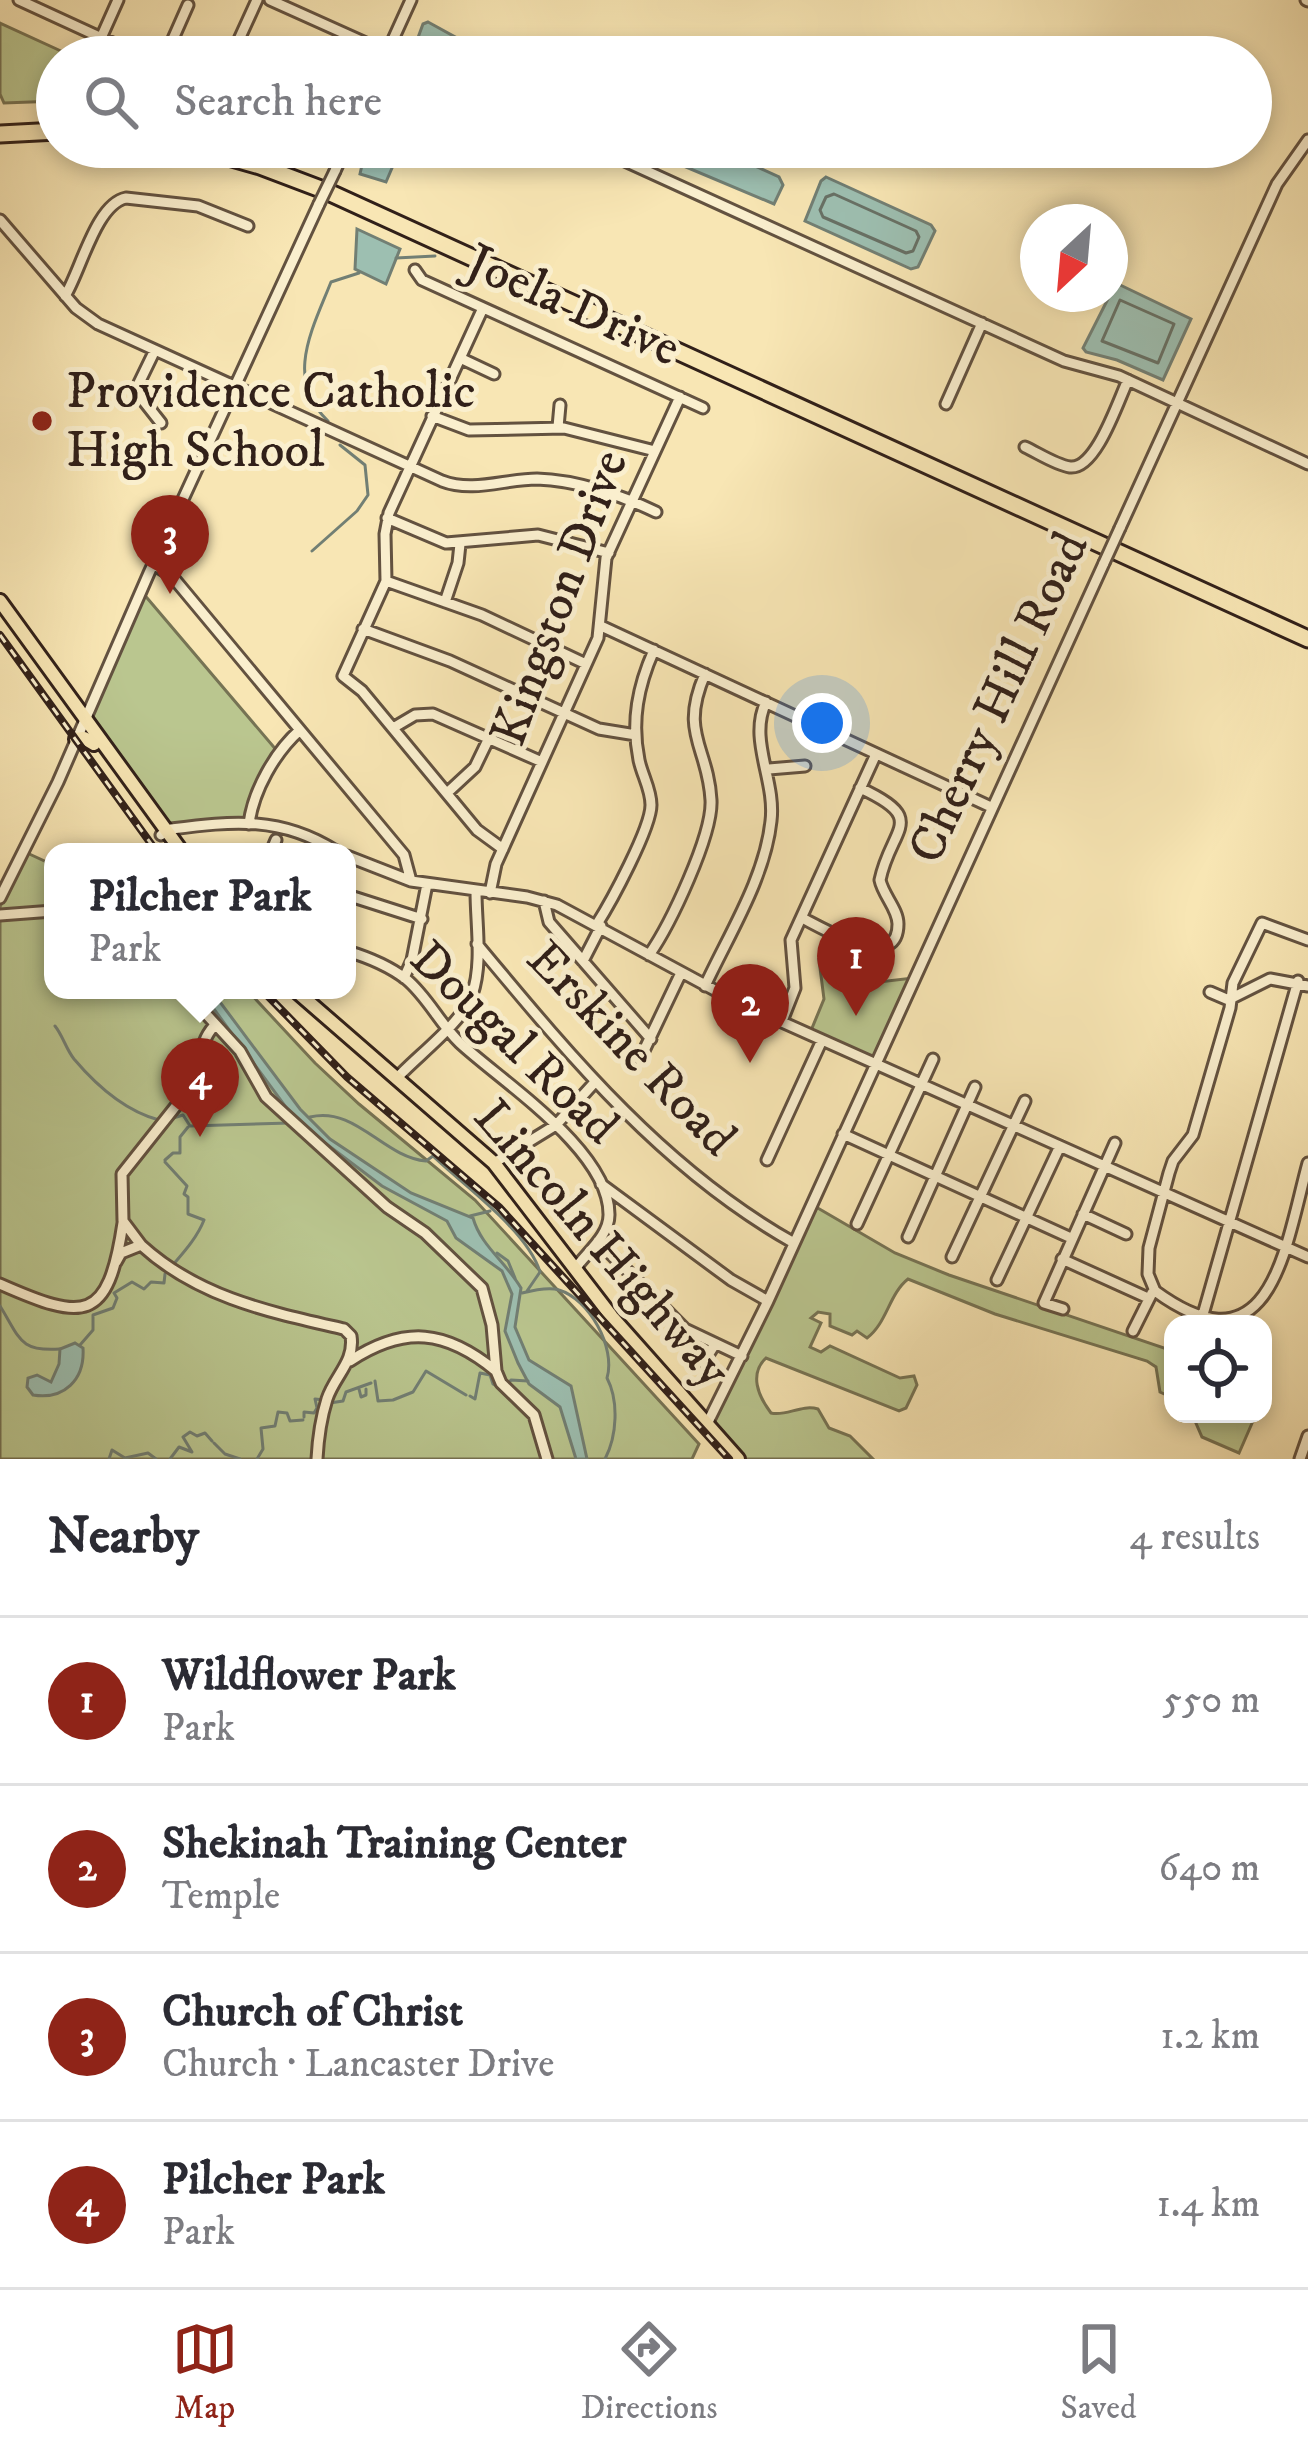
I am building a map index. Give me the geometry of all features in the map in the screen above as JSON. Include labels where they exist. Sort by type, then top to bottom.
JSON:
[{"type":"highway","points":[[0,123],[36,125]]},
{"type":"highway","points":[[0,134],[36,129]]},
{"type":"highway","points":[[265,168],[326,191],[1308,636]]},
{"type":"highway","points":[[279,168],[328,186],[1308,636]]},
{"type":"main road","points":[[0,601],[94,744],[173,843]]},
{"type":"main road","points":[[0,613],[169,843]]},
{"type":"main road","name":"Lincoln Highway","points":[[305,999],[494,1163],[574,1269],[738,1459]]},
{"type":"street","points":[[19,0],[97,36]]},
{"type":"street","points":[[45,12],[50,0]]},
{"type":"street","points":[[102,36],[118,0]]},
{"type":"street","points":[[241,36],[257,0]]},
{"type":"street","points":[[270,0],[347,36]]},
{"type":"street","points":[[398,36],[411,0]]},
{"type":"street","points":[[174,36],[188,5]]},
{"type":"street","name":"Cherry Hill Road","points":[[707,1424],[768,1301],[1276,184],[1308,140]]},
{"type":"street","points":[[0,898],[336,168]]},
{"type":"street","points":[[640,168],[1064,361],[1128,380],[1308,464]]},
{"type":"street","points":[[65,296],[105,212],[116,200],[196,206],[248,226]]},
{"type":"street","points":[[0,220],[65,296],[98,324],[409,466],[455,486],[542,479],[633,501],[656,512]]},
{"type":"street","name":"Joela Drive","points":[[415,269],[422,280],[703,408]]},
{"type":"street","points":[[483,308],[387,518],[386,580],[343,676],[477,830],[503,849]]},
{"type":"street","points":[[946,404],[982,323]]},
{"type":"street","points":[[155,350],[139,383],[139,395],[161,424]]},
{"type":"street","points":[[460,358],[494,374]]},
{"type":"street","points":[[1025,447],[1067,466],[1082,465],[1094,453],[1128,380]]},
{"type":"street","name":"Kingston Drive","points":[[490,893],[503,849],[602,626],[608,553],[680,397]]},
{"type":"street","points":[[558,427],[560,405]]},
{"type":"street","points":[[432,416],[469,430],[558,427],[655,451]]},
{"type":"street","points":[[387,518],[434,539],[460,544],[538,536],[608,553]]},
{"type":"street","points":[[445,602],[460,544]]},
{"type":"street","points":[[153,564],[171,575],[404,855],[411,881]]},
{"type":"street","points":[[386,580],[482,615],[586,664]]},
{"type":"street","points":[[602,626],[991,807]]},
{"type":"street","points":[[363,629],[450,661],[607,732],[636,736]]},
{"type":"street","points":[[583,961],[650,813],[636,736],[639,689],[654,650]]},
{"type":"street","points":[[649,955],[709,826],[710,785],[692,722],[704,674]]},
{"type":"street","points":[[705,986],[764,854],[772,819],[769,769],[758,725],[766,702]]},
{"type":"street","points":[[393,728],[415,716],[433,714],[542,762]]},
{"type":"street","points":[[34,826],[81,724]]},
{"type":"street","points":[[249,823],[251,808],[279,753],[300,730]]},
{"type":"street","points":[[447,793],[475,767],[489,739]]},
{"type":"street","points":[[782,1022],[795,988],[791,940],[876,754]]},
{"type":"street","points":[[769,769],[805,766]]},
{"type":"street","points":[[802,918],[870,948],[884,946],[896,934],[898,920],[880,880],[900,819],[893,805],[860,788]]},
{"type":"street","points":[[164,833],[249,823],[317,843]]},
{"type":"street","points":[[356,860],[411,881],[544,901],[599,925],[680,975],[1308,1257]]},
{"type":"street","points":[[404,977],[412,960],[427,884]]},
{"type":"street","points":[[396,1079],[446,1029],[472,994],[476,892]]},
{"type":"street","points":[[356,898],[422,919]]},
{"type":"street","points":[[544,901],[549,922],[651,1039]]},
{"type":"street","points":[[0,915],[44,912]]},
{"type":"street","points":[[1232,1001],[1233,983],[1262,923],[1308,940]]},
{"type":"street","name":"Erskine Road","points":[[477,944],[595,1082],[649,1137],[698,1178],[794,1243]]},
{"type":"street","name":"Dougal Road","points":[[356,955],[404,977],[446,1029],[556,1126],[600,1184],[609,1216],[598,1241]]},
{"type":"street","points":[[640,1060],[680,975]]},
{"type":"street","points":[[1133,1331],[1151,1294],[1147,1262],[1173,1161],[1193,1135],[1234,995],[1270,979],[1303,984],[1203,1315]]},
{"type":"street","points":[[1210,992],[1232,1001]]},
{"type":"street","points":[[192,999],[241,1051],[266,1097],[482,1288],[492,1325],[496,1371],[501,1383],[534,1414],[547,1459]]},
{"type":"street","points":[[116,1262],[123,1221],[122,1174],[194,1082],[200,1071],[200,1046],[214,1026]]},
{"type":"street","points":[[766,1160],[822,1040]]},
{"type":"street","points":[[857,1224],[933,1060]]},
{"type":"street","points":[[494,1163],[556,1126],[595,1082]]},
{"type":"street","points":[[908,1237],[975,1087]]},
{"type":"street","points":[[952,1257],[1025,1101]]},
{"type":"street","points":[[843,1134],[1071,1238]]},
{"type":"street","points":[[1063,1309],[1044,1303],[1115,1143]]},
{"type":"street","points":[[997,1280],[1060,1146]]},
{"type":"street","points":[[1240,1315],[1253,1310],[1274,1285],[1308,1162]]},
{"type":"street","points":[[600,1184],[731,1280],[768,1301]]},
{"type":"street","points":[[1083,1214],[1126,1234]]},
{"type":"street","points":[[123,1221],[141,1245],[174,1273],[221,1297],[344,1329],[351,1336],[350,1361]]},
{"type":"street","points":[[574,1269],[598,1241],[685,1329],[742,1356]]},
{"type":"street","points":[[0,1284],[48,1305],[74,1309],[106,1289],[121,1253],[141,1245]]},
{"type":"street","points":[[1063,1258],[1196,1315]]},
{"type":"street","points":[[317,1459],[327,1400],[338,1376],[350,1361],[387,1340],[424,1335],[459,1345],[496,1371]]},
{"type":"street","points":[[703,1363],[715,1344]]},
{"type":"street","points":[[1300,1459],[1308,1436]]},
{"type":"green space","points":[[0,23],[36,40],[36,102],[4,103]]},
{"type":"green space","points":[[142,592],[278,752],[247,818],[168,829],[87,719]]},
{"type":"green space","points":[[25,852],[44,861],[44,999],[255,999],[359,1104],[475,1200],[699,1444],[692,1459],[0,1459],[0,907]]},
{"type":"green space","points":[[819,960],[879,982],[913,978],[874,1062],[810,1033],[824,999]]},
{"type":"green space","points":[[816,1207],[895,1253],[949,1275],[1164,1348],[1164,1394],[1156,1367],[1147,1361],[995,1314],[908,1279],[867,1338],[830,1326],[830,1314],[818,1312],[811,1318],[821,1323],[810,1347],[821,1352],[830,1346],[900,1378],[914,1376],[917,1385],[906,1408],[899,1411],[766,1358],[758,1371],[759,1392],[771,1413],[818,1409],[829,1428],[850,1436],[873,1459],[743,1459],[715,1427]]},
{"type":"green space","points":[[1196,1423],[1252,1423],[1239,1453],[1202,1437]]},
{"type":"water","points":[[428,22],[454,36],[419,36]]},
{"type":"water","points":[[361,168],[392,168],[386,182],[360,174]]},
{"type":"water","points":[[688,168],[760,168],[779,177],[783,185],[774,204]]},
{"type":"water","points":[[826,177],[931,225],[935,231],[918,267],[911,269],[805,221]]},
{"type":"water","points":[[357,229],[400,249],[386,284],[355,269]]},
{"type":"water","points":[[1128,289],[1191,319],[1163,380],[1083,348],[1101,312],[1128,312]]},
{"type":"water","points":[[207,999],[218,999],[300,1109],[330,1139],[411,1193],[473,1218],[521,1288],[515,1327],[529,1360],[571,1386],[587,1459],[576,1459],[560,1407],[529,1384],[518,1363],[505,1331],[512,1294],[502,1271],[456,1238],[447,1221],[382,1186],[296,1121]]},
{"type":"water","points":[[75,1343],[83,1348],[76,1378],[63,1391],[33,1395],[28,1378],[37,1375],[51,1382],[60,1349]]},
{"type":"waterway","points":[[396,258],[435,256]]},
{"type":"waterway","points":[[328,421],[307,388],[306,354],[331,282],[359,273]]},
{"type":"waterway","points":[[312,551],[368,495],[365,465],[340,445]]},
{"type":"waterway","points":[[55,1026],[74,1059],[102,1087],[123,1104],[159,1120]]},
{"type":"waterway","points":[[170,1119],[183,1115],[190,1126],[290,1123]]},
{"type":"waterway","points":[[310,1117],[326,1116],[356,1125],[411,1158],[426,1161],[433,1156],[522,1240],[540,1272],[527,1291]]},
{"type":"waterway","points":[[165,1160],[180,1153],[180,1137],[188,1127]]},
{"type":"waterway","points":[[165,1162],[187,1186],[188,1214],[204,1220],[172,1266]]},
{"type":"waterway","points":[[470,1216],[490,1211]]},
{"type":"waterway","points":[[497,1253],[508,1261],[515,1278]]},
{"type":"waterway","points":[[80,1345],[93,1330],[93,1315],[113,1308],[114,1293],[132,1282],[144,1289],[151,1282],[164,1283],[165,1274]]},
{"type":"waterway","points":[[522,1293],[559,1290],[580,1303],[598,1326],[608,1352],[607,1378],[615,1408],[605,1459]]},
{"type":"waterway","points":[[0,1306],[22,1341],[36,1348],[60,1349]]},
{"type":"waterway","points":[[375,1381],[378,1401],[413,1392],[426,1371],[466,1395]]},
{"type":"waterway","points":[[470,1396],[475,1399],[480,1373],[490,1375],[502,1389]]},
{"type":"waterway","points":[[508,1384],[528,1381]]},
{"type":"waterway","points":[[330,1403],[343,1401],[346,1392],[371,1383]]},
{"type":"waterway","points":[[359,1389],[361,1397],[366,1389]]},
{"type":"waterway","points":[[304,1417],[304,1412],[314,1413],[315,1399],[324,1400]]},
{"type":"waterway","points":[[257,1459],[263,1449],[261,1428],[275,1426],[278,1412],[287,1413],[290,1421],[303,1420]]},
{"type":"waterway","points":[[170,1459],[179,1447],[192,1452],[183,1437],[190,1432],[205,1433],[212,1441]]},
{"type":"waterway","points":[[214,1443],[225,1454],[240,1459]]},
{"type":"waterway","points":[[109,1459],[112,1450],[125,1458],[148,1453],[156,1459]]},
{"type":"railway","points":[[0,635],[150,843]]},
{"type":"railway","points":[[271,999],[347,1077],[499,1207],[729,1459]]},
{"type":"place","name":"Providence Catholic High School","points":[[42,421]]},
{"type":"place","name":"Church of Christ","points":[[170,594]]},
{"type":"place","name":"Wildflower Park","points":[[856,1016]]},
{"type":"place","name":"Shekinah Training Center","points":[[750,1063]]},
{"type":"place","name":"Pilcher Park","points":[[200,1137]]}]
